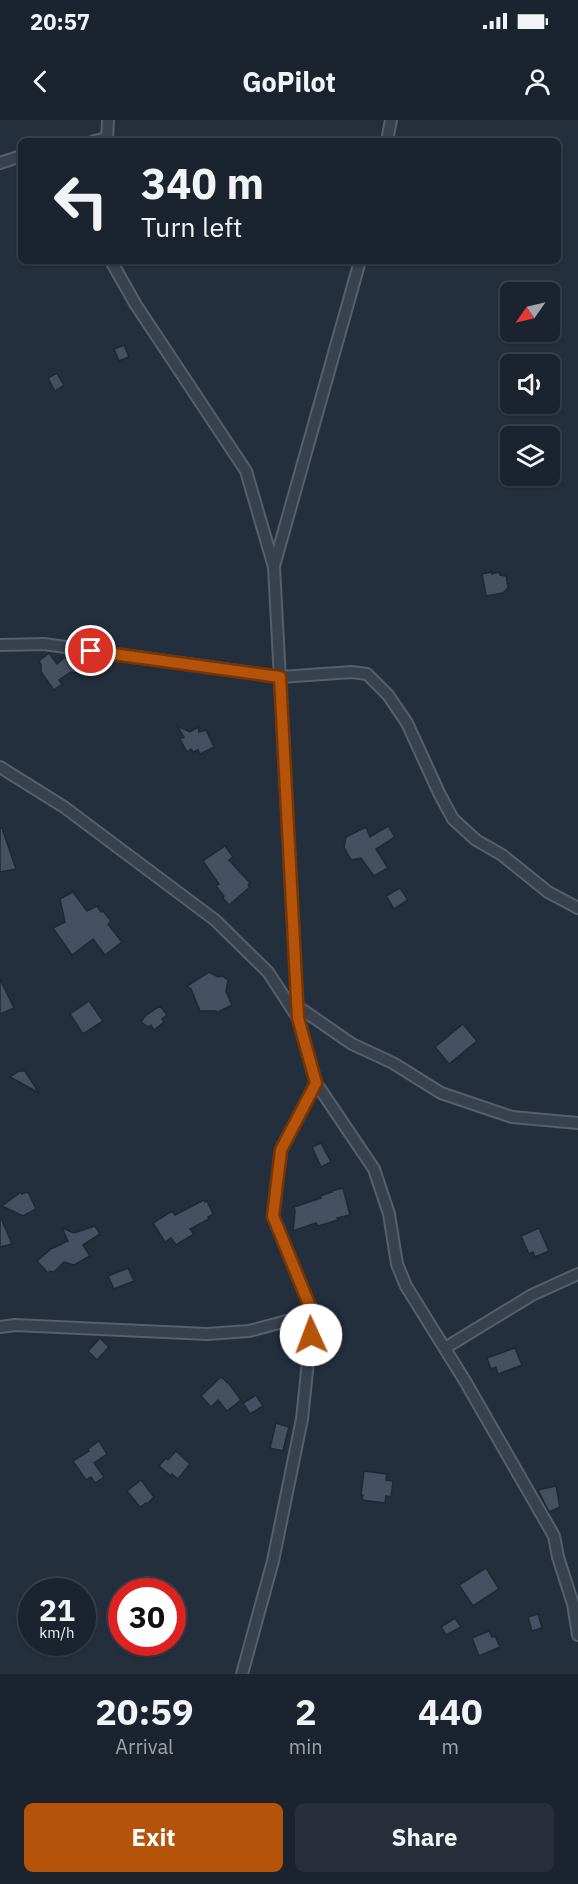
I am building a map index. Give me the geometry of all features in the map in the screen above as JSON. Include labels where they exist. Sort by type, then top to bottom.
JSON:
[{"type":"street","points":[[388,138],[391,120]]},
{"type":"street","points":[[107,138],[110,122]]},
{"type":"street","points":[[0,163],[18,157]]},
{"type":"street","points":[[113,264],[136,305],[246,471],[274,567],[297,1006],[298,1018],[316,1083],[374,1169],[389,1214],[397,1264],[406,1286],[445,1348],[554,1536],[573,1604],[578,1635]]},
{"type":"street","points":[[274,567],[359,264]]},
{"type":"street","points":[[0,645],[44,644],[280,677],[351,672],[368,674],[388,695],[407,723],[431,778],[453,819],[476,840],[502,855],[548,892],[578,908]]},
{"type":"street","points":[[0,767],[64,807],[215,920],[268,972],[298,1018]]},
{"type":"street","points":[[297,1006],[352,1044],[393,1063],[441,1093],[512,1117],[578,1123]]},
{"type":"street","points":[[242,1674],[273,1561],[302,1419],[313,1314],[273,1216],[281,1150],[316,1083]]},
{"type":"street","points":[[445,1348],[532,1296],[578,1274]]},
{"type":"street","points":[[0,1327],[15,1325],[207,1334],[249,1331],[313,1314]]},
{"type":"building","points":[[124,345],[129,357],[119,361],[114,349]]},
{"type":"building","points":[[57,373],[64,385],[55,391],[48,378]]},
{"type":"building","points":[[492,572],[492,574],[499,572],[500,575],[506,576],[508,588],[503,593],[486,596],[482,574]]},
{"type":"building","points":[[49,653],[57,664],[65,657],[68,660],[71,657],[85,674],[71,672],[59,680],[62,684],[54,690],[41,672],[39,661]]},
{"type":"building","points":[[177,726],[190,732],[198,727],[199,732],[206,730],[214,747],[200,754],[198,750],[193,752],[191,749],[187,752],[180,739],[184,737]]},
{"type":"building","points":[[388,826],[395,837],[376,849],[388,868],[374,876],[361,858],[351,860],[344,847],[346,837],[366,827],[370,837]]},
{"type":"building","points":[[0,828],[2,828],[16,869],[0,872]]},
{"type":"building","points":[[225,846],[233,857],[229,860],[250,883],[248,885],[250,887],[229,905],[216,886],[219,884],[203,861]]},
{"type":"building","points":[[400,888],[408,900],[394,909],[386,896]]},
{"type":"building","points":[[73,892],[87,911],[97,906],[101,912],[103,911],[111,921],[108,924],[122,942],[105,955],[93,939],[72,955],[53,928],[65,922],[60,899]]},
{"type":"building","points":[[209,972],[228,980],[226,992],[232,1005],[216,1013],[216,1011],[200,1011],[191,989],[187,986]]},
{"type":"building","points":[[0,979],[14,1008],[0,1014]]},
{"type":"building","points":[[89,1001],[103,1021],[83,1034],[70,1014]]},
{"type":"building","points":[[160,1006],[167,1015],[162,1019],[164,1022],[154,1030],[151,1025],[148,1027],[141,1022],[146,1015]]},
{"type":"building","points":[[463,1024],[477,1041],[449,1064],[435,1047]]},
{"type":"building","points":[[19,1071],[25,1071],[39,1093],[10,1077]]},
{"type":"building","points":[[321,1143],[331,1162],[321,1167],[312,1147]]},
{"type":"building","points":[[343,1188],[350,1215],[318,1226],[316,1223],[293,1231],[294,1207]]},
{"type":"building","points":[[21,1192],[22,1194],[28,1192],[36,1209],[23,1216],[2,1206]]},
{"type":"building","points":[[204,1200],[207,1201],[213,1214],[208,1217],[209,1219],[190,1229],[194,1234],[176,1245],[171,1238],[165,1242],[153,1223],[172,1211],[175,1215]]},
{"type":"building","points":[[0,1216],[12,1244],[0,1247]]},
{"type":"building","points":[[95,1226],[100,1234],[83,1245],[90,1256],[74,1265],[64,1262],[54,1272],[48,1273],[37,1261],[51,1249],[68,1241],[62,1228],[74,1233]]},
{"type":"building","points":[[539,1228],[549,1251],[535,1257],[533,1252],[529,1254],[521,1236]]},
{"type":"building","points":[[128,1268],[134,1281],[114,1289],[108,1276]]},
{"type":"building","points":[[100,1338],[109,1347],[97,1360],[88,1351]]},
{"type":"building","points":[[515,1348],[522,1365],[498,1374],[496,1367],[491,1369],[487,1358]]},
{"type":"building","points":[[221,1377],[241,1400],[227,1411],[218,1400],[211,1407],[201,1396]]},
{"type":"building","points":[[256,1395],[263,1406],[250,1414],[243,1403]]},
{"type":"building","points":[[276,1423],[289,1427],[283,1451],[270,1448]]},
{"type":"building","points":[[99,1441],[107,1454],[94,1463],[104,1477],[95,1483],[91,1477],[86,1480],[73,1461],[89,1451],[88,1449]]},
{"type":"building","points":[[176,1451],[190,1464],[178,1479],[159,1466]]},
{"type":"building","points":[[364,1471],[387,1474],[386,1480],[393,1481],[391,1497],[386,1496],[385,1503],[362,1500]]},
{"type":"building","points":[[141,1480],[154,1497],[140,1507],[127,1491]]},
{"type":"building","points":[[556,1486],[560,1507],[549,1512],[538,1490]]},
{"type":"building","points":[[486,1568],[499,1589],[473,1606],[459,1585]]},
{"type":"building","points":[[538,1614],[542,1628],[532,1631],[528,1617]]},
{"type":"building","points":[[455,1618],[461,1627],[446,1635],[441,1627]]},
{"type":"building","points":[[489,1631],[492,1637],[495,1636],[500,1647],[479,1656],[472,1638]]},
{"type":"route","points":[[91,651],[280,677],[298,1018],[316,1083],[281,1150],[273,1216],[313,1314],[311,1335]]}]
